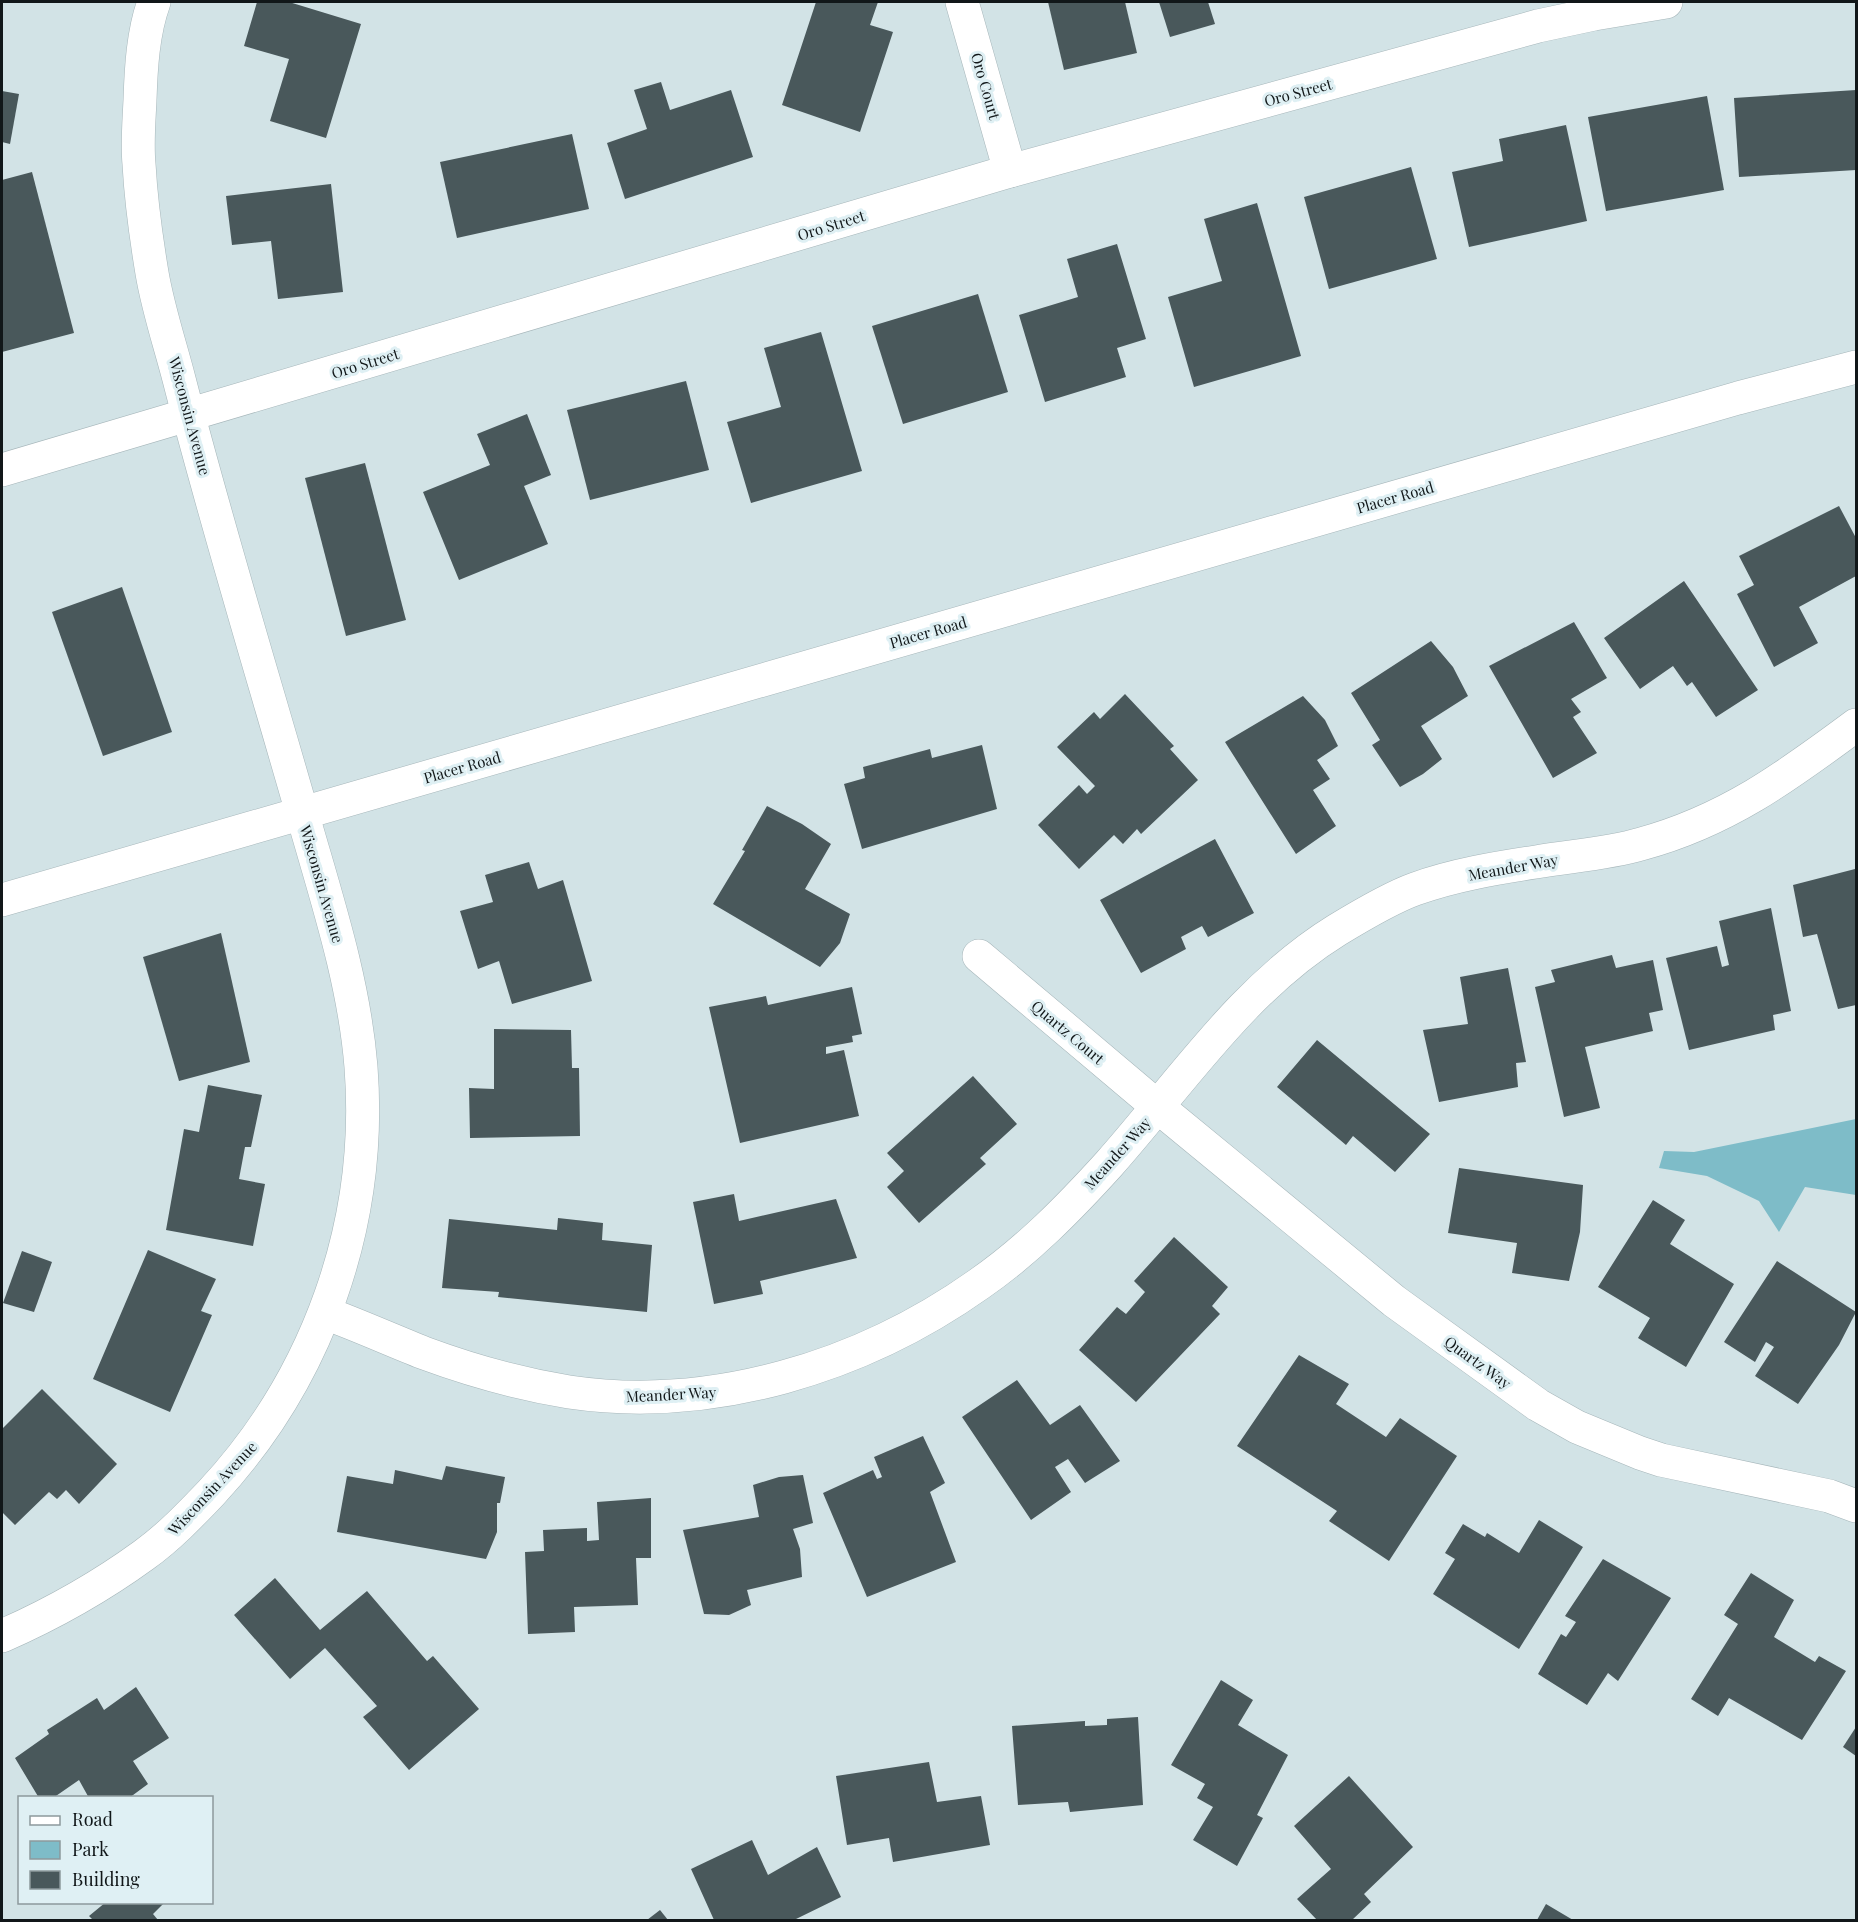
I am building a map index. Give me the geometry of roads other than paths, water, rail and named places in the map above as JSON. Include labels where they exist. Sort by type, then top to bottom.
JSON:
[{"type":"street","name":"Wisconsin Avenue","points":[[2,1636],[35,1621],[103,1583],[146,1554],[197,1508],[235,1467],[267,1425],[301,1366],[325,1313],[337,1279],[360,1166],[361,1073],[351,993],[188,416],[153,276],[138,161],[140,82],[154,2]]},
{"type":"street","name":"Oro Court","points":[[962,2],[1010,171]]},
{"type":"street","name":"Oro Street","points":[[2,470],[1010,171],[1538,26],[1666,2]]},
{"type":"street","name":"Placer Road","points":[[2,900],[1726,401],[1857,367]]},
{"type":"street","name":"Meander Way","points":[[325,1313],[372,1330],[424,1353],[474,1369],[525,1383],[616,1397],[693,1395],[726,1391],[820,1366],[906,1330],[979,1284],[1063,1212],[1108,1165],[1221,1031],[1257,993],[1298,958],[1336,931],[1412,890],[1446,880],[1512,866],[1639,845],[1698,825],[1746,802],[1777,783],[1857,725]]},
{"type":"street","name":"Quartz Court","points":[[979,956],[1158,1107]]},
{"type":"street","name":"Quartz Way","points":[[1158,1107],[1394,1301],[1538,1405],[1577,1427],[1651,1456],[1829,1496],[1857,1506]]}]
